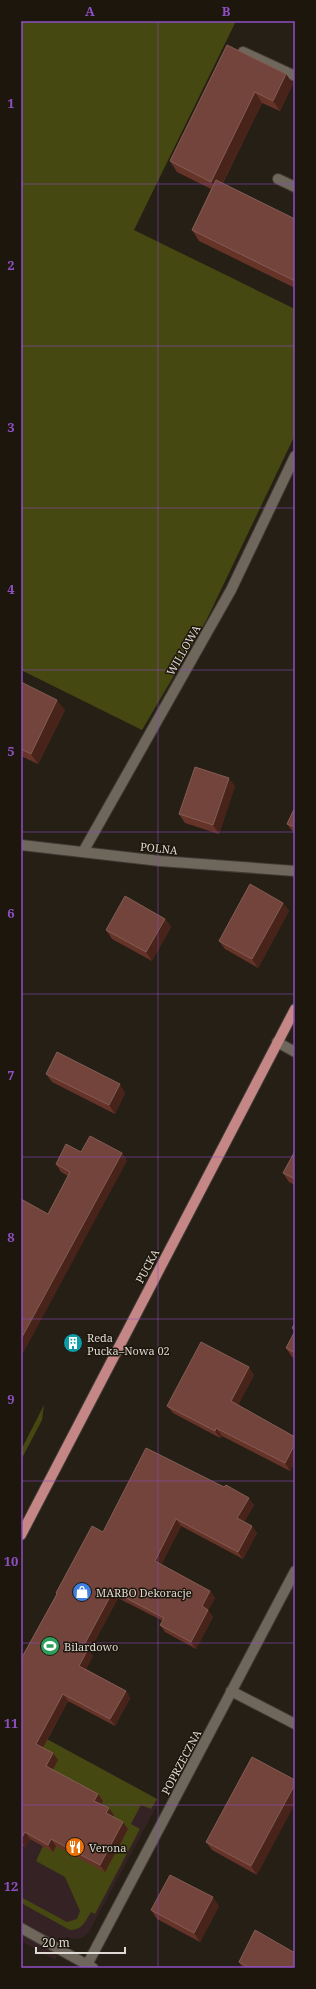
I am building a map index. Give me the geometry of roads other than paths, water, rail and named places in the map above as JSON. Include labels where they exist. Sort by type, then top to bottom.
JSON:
[{"type":"main road","name":"PUCKA","points":[[21,1534],[295,1009]]},
{"type":"street","points":[[243,52],[295,76]]},
{"type":"street","points":[[278,179],[295,187]]},
{"type":"street","name":"WILLOWA","points":[[83,852],[231,590],[295,456]]},
{"type":"street","name":"POLNA","points":[[21,845],[160,861],[295,871]]},
{"type":"street","points":[[277,1042],[295,1052]]},
{"type":"street","name":"POPRZECZNA","points":[[90,1966],[295,1571]]},
{"type":"street","points":[[232,1691],[295,1724]]},
{"type":"street","points":[[21,1928],[90,1966]]},
{"type":"place","name":"Reda Pucka–Nowa 02","points":[[73,1343]]},
{"type":"place","name":"MARBO Dekoracje","points":[[82,1592]]},
{"type":"place","name":"Bilardowo","points":[[50,1646]]},
{"type":"place","name":"Verona","points":[[75,1847]]}]
